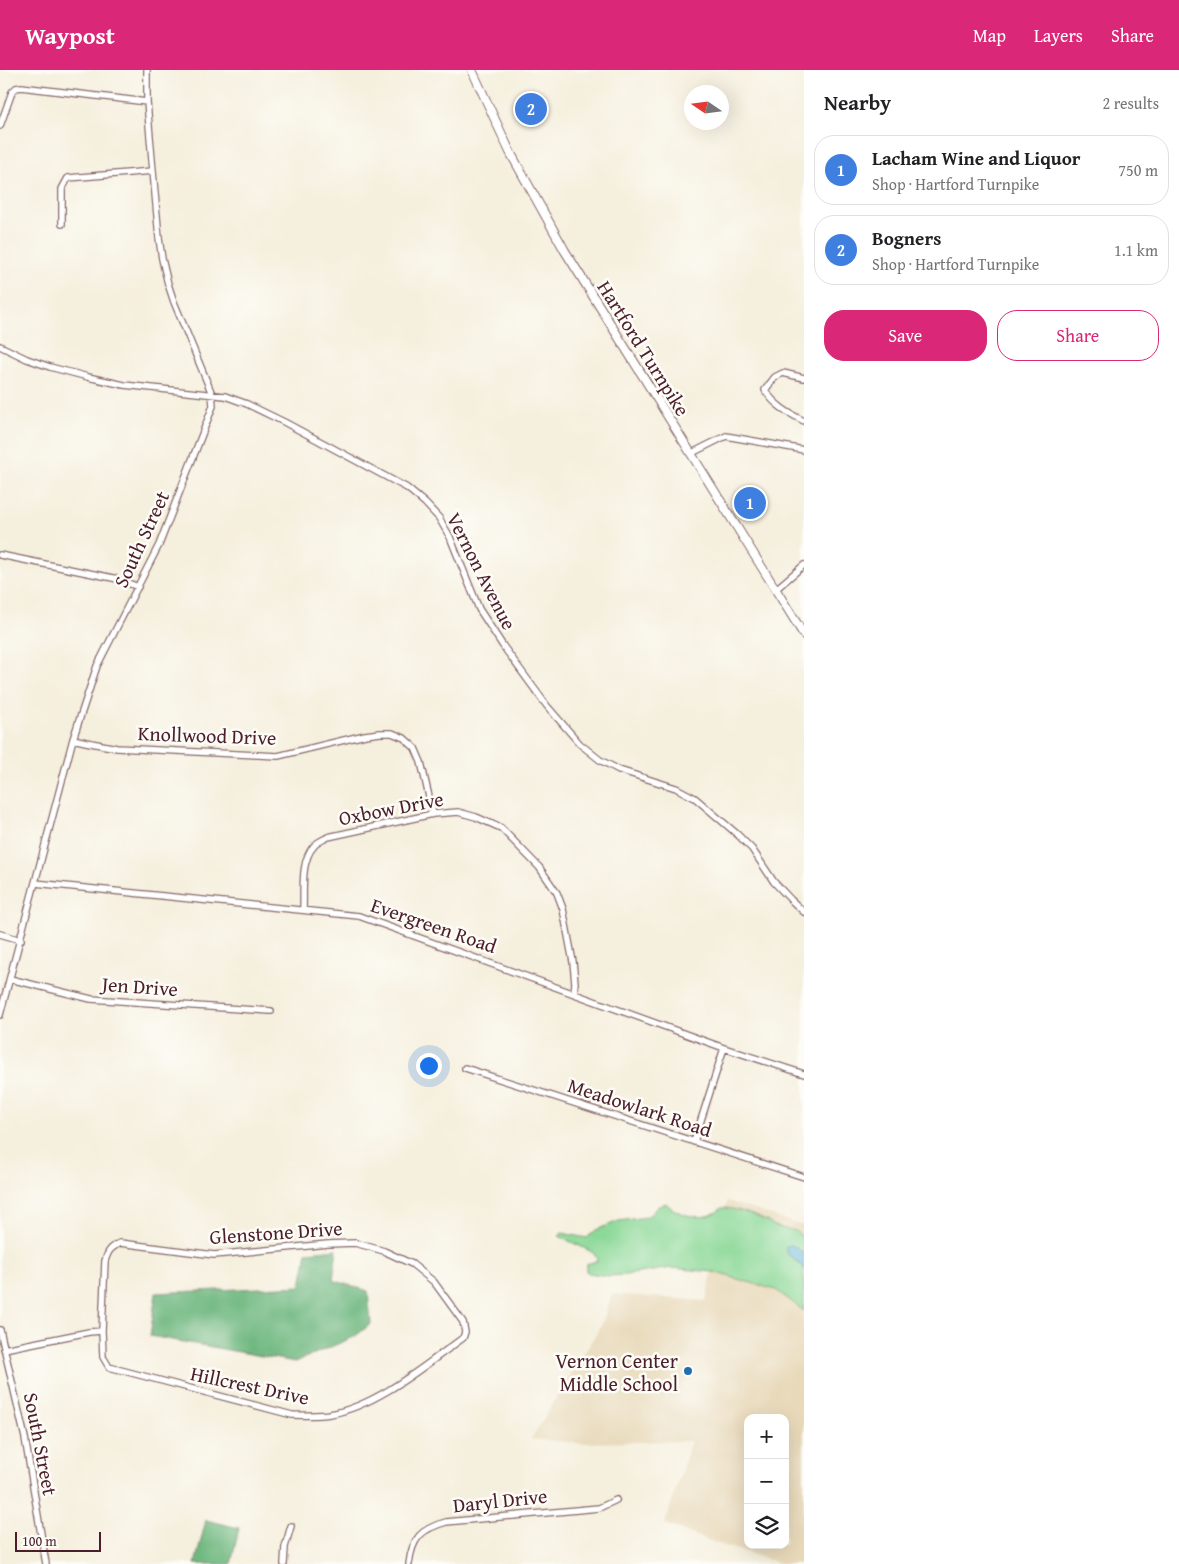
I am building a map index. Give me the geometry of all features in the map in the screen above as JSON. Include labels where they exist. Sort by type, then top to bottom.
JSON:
[{"type":"main road","name":"Hartford Turnpike","points":[[472,70],[510,152],[560,243],[804,635]]},
{"type":"street","name":"South Street","points":[[0,1016],[73,738],[97,666],[159,545],[213,406],[212,394],[168,284],[159,238],[147,102],[147,70]]},
{"type":"street","points":[[0,126],[12,92],[16,88],[21,87],[147,102]]},
{"type":"street","points":[[62,224],[62,188],[68,178],[153,171]]},
{"type":"street","name":"Vernon Avenue","points":[[0,346],[27,359],[88,377],[124,384],[225,396],[247,404],[284,422],[407,488],[439,518],[450,536],[479,609],[503,646],[547,706],[580,744],[600,760],[619,770],[676,788],[696,798],[752,849],[774,882],[804,912]]},
{"type":"street","points":[[804,378],[784,373],[774,377],[765,390],[770,399],[785,411],[804,421]]},
{"type":"street","points":[[692,453],[726,436],[804,450]]},
{"type":"street","points":[[0,555],[118,579],[138,587]]},
{"type":"street","points":[[776,589],[804,565]]},
{"type":"street","name":"Knollwood Drive","points":[[73,738],[117,748],[278,756],[380,732],[392,734],[404,738],[415,748],[421,762],[432,814]]},
{"type":"street","name":"Oxbow Drive","points":[[303,910],[304,871],[307,857],[314,845],[328,837],[432,814],[458,812],[491,822],[501,828],[538,866],[558,893],[564,909],[574,969],[574,992]]},
{"type":"street","name":"Evergreen Road","points":[[36,883],[368,918],[724,1048],[804,1074]]},
{"type":"street","points":[[0,934],[21,940]]},
{"type":"street","name":"Jen Drive","points":[[10,979],[92,999],[270,1011]]},
{"type":"street","points":[[694,1142],[724,1048]]},
{"type":"street","name":"Meadowlark Road","points":[[466,1068],[804,1177]]},
{"type":"street","name":"Glenstone Drive","points":[[102,1331],[105,1260],[112,1247],[120,1243],[214,1255],[355,1243],[384,1251],[422,1270],[434,1282],[463,1322],[465,1332],[463,1338]]},
{"type":"street","name":"South Street","points":[[0,1330],[25,1438],[46,1564]]},
{"type":"street","points":[[4,1349],[102,1331]]},
{"type":"street","name":"Hillcrest Drive","points":[[102,1331],[103,1357],[109,1367],[292,1415],[312,1416],[346,1411],[386,1392],[463,1338]]},
{"type":"street","name":"Daryl Drive","points":[[409,1564],[411,1548],[419,1536],[430,1526],[446,1522],[599,1508],[616,1500]]},
{"type":"street","points":[[284,1564],[285,1547],[291,1526]]},
{"type":"shaded area","name":"Vernon Center Middle School","points":[[727,1201],[804,1226],[804,1564],[783,1564],[716,1543],[665,1524],[691,1441],[578,1443],[531,1439],[602,1324],[612,1294],[706,1301]]},
{"type":"green space","points":[[666,1203],[682,1214],[696,1217],[716,1213],[721,1208],[738,1210],[756,1216],[778,1227],[793,1230],[801,1235],[804,1238],[804,1254],[794,1246],[789,1245],[787,1254],[804,1269],[804,1311],[776,1290],[713,1272],[672,1268],[625,1275],[608,1276],[589,1273],[586,1271],[586,1264],[597,1261],[597,1258],[592,1252],[559,1236],[562,1233],[587,1238],[596,1230],[619,1221],[646,1217],[657,1207]]},
{"type":"green space","points":[[337,1249],[333,1280],[368,1291],[371,1324],[354,1337],[295,1362],[150,1336],[156,1293],[301,1286],[307,1252]]},
{"type":"green space","points":[[206,1520],[239,1528],[231,1564],[195,1564]]},
{"type":"water","points":[[786,1246],[794,1246],[804,1254],[804,1269],[786,1252]]},
{"type":"place","name":"Bogners","points":[[531,109]]},
{"type":"place","name":"Lacham Wine and Liquor","points":[[750,503]]},
{"type":"place","name":"Vernon Center Middle School","points":[[688,1371]]}]
